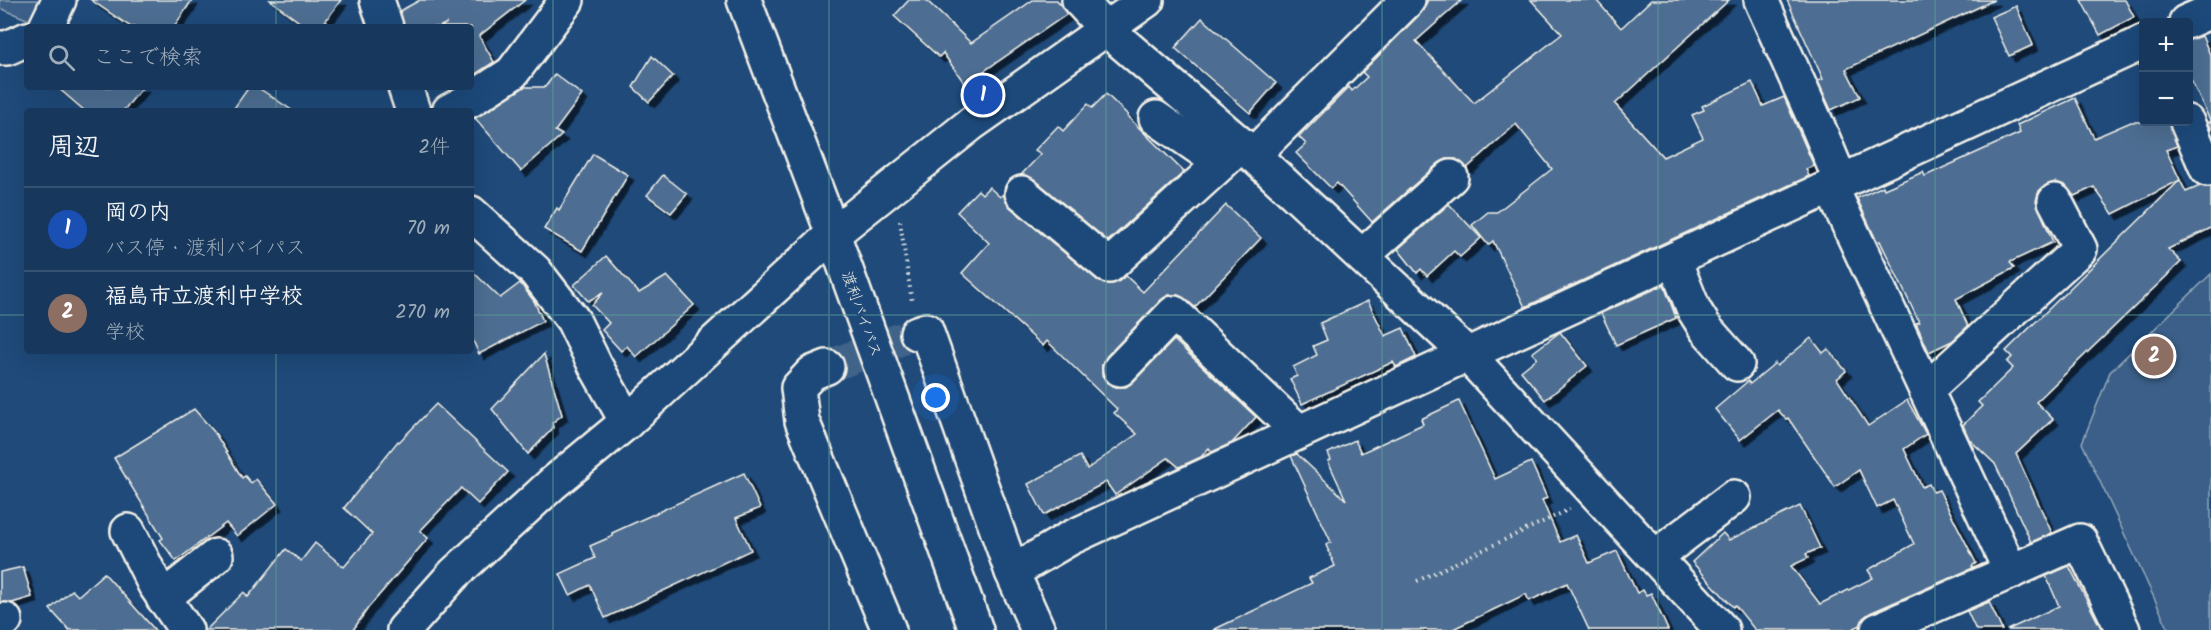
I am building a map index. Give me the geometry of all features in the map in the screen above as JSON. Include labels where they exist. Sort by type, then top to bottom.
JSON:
[{"type":"main road","points":[[47,24],[59,0]]},
{"type":"main road","points":[[377,0],[385,24]]},
{"type":"main road","points":[[455,108],[512,73],[567,0]]},
{"type":"main road","name":"渡利バイパス","points":[[744,0],[833,234],[976,630]]},
{"type":"main road","points":[[1079,0],[1106,29],[1238,154],[1362,256],[1468,355],[1722,630]]},
{"type":"main road","points":[[404,630],[454,574],[552,484],[627,422],[833,234],[971,124],[1147,0]]},
{"type":"main road","points":[[1022,193],[1109,266],[1238,154],[1408,0]]},
{"type":"main road","points":[[1761,0],[1820,129],[1836,184],[1926,390],[2011,572]]},
{"type":"main road","points":[[2193,19],[2211,11]]},
{"type":"main road","points":[[0,48],[7,48],[24,40]]},
{"type":"main road","points":[[1012,572],[1070,538],[2139,44]]},
{"type":"main road","points":[[406,90],[412,108]]},
{"type":"main road","points":[[1156,118],[1238,154]]},
{"type":"main road","points":[[2189,126],[2207,169]]},
{"type":"main road","points":[[1362,256],[1451,177]]},
{"type":"main road","points":[[1926,390],[2080,249],[2055,201]]},
{"type":"main road","points":[[474,216],[535,271],[573,320],[627,422]]},
{"type":"main road","points":[[1674,260],[1694,310],[1706,328],[1737,364]]},
{"type":"main road","points":[[1120,369],[1174,313],[1299,432]]},
{"type":"main road","points":[[917,333],[926,330],[1012,572],[1038,630]]},
{"type":"main road","points":[[827,367],[812,373],[798,388],[802,421],[889,630]]},
{"type":"main road","points":[[1655,557],[1734,497]]},
{"type":"main road","points":[[128,531],[155,585],[186,630]]},
{"type":"main road","points":[[1878,630],[2080,541],[2123,630]]},
{"type":"main road","points":[[163,598],[216,556]]},
{"type":"path","points":[[895,185],[917,333]]},
{"type":"path","points":[[1418,582],[1598,496]]},
{"type":"shaded area","points":[[0,0],[40,0],[29,20],[0,8]]},
{"type":"shaded area","points":[[2211,274],[2211,630],[2169,630],[2082,443],[2110,372]]},
{"type":"building","points":[[91,0],[192,0],[176,24],[127,24]]},
{"type":"building","points":[[270,0],[341,0],[323,24],[302,24]]},
{"type":"building","points":[[420,0],[525,0],[479,36],[494,62],[474,75],[474,24],[403,24],[400,11]]},
{"type":"building","points":[[909,0],[926,0],[971,43],[1033,0],[1057,0],[1067,14],[965,84],[943,53],[939,57],[894,16]]},
{"type":"building","points":[[1428,0],[1462,0],[1416,41],[1474,103],[1562,34],[1531,0],[1596,0],[1621,28],[1651,0],[1729,0],[1615,104],[1663,157],[1703,138],[1692,115],[1704,110],[1702,106],[1752,82],[1763,106],[1784,97],[1814,166],[1806,169],[1809,176],[1525,307],[1493,241],[1488,245],[1472,225],[1488,212],[1497,212],[1552,169],[1516,124],[1467,168],[1456,159],[1447,159],[1439,163],[1372,222],[1337,183],[1331,188],[1296,153],[1306,144],[1299,137],[1349,87],[1352,91],[1367,77],[1362,72],[1421,13]]},
{"type":"building","points":[[1787,0],[1994,0],[1846,69],[1860,97],[1831,110],[1818,81],[1823,79]]},
{"type":"building","points":[[2081,0],[2125,0],[2134,17],[2100,35]]},
{"type":"building","points":[[2016,6],[2033,45],[2009,56],[1991,17]]},
{"type":"building","points":[[1202,18],[1276,83],[1250,113],[1175,48]]},
{"type":"building","points":[[2202,36],[2211,57],[2211,122],[2193,84],[2193,39]]},
{"type":"building","points":[[652,56],[673,76],[649,102],[633,87]]},
{"type":"building","points":[[555,74],[582,95],[555,131],[562,135],[521,171],[475,118],[524,87],[545,87]]},
{"type":"building","points":[[60,90],[140,90],[126,108],[82,108]]},
{"type":"building","points":[[247,90],[262,90],[288,108],[234,108]]},
{"type":"building","points":[[1106,94],[1184,172],[1108,241],[1034,179],[1021,175],[1041,154],[1035,150],[1058,126],[1063,131],[1088,104],[1092,108]]},
{"type":"building","points":[[2075,98],[2094,138],[2131,122],[2139,122],[2139,126],[2170,126],[2177,146],[2166,150],[2180,180],[2113,214],[2094,187],[2074,196],[2065,185],[2055,182],[2046,185],[2039,191],[2036,201],[2053,242],[2010,262],[2014,268],[1956,299],[1968,326],[1952,341],[1929,352],[1916,323],[1919,322],[1857,198],[1923,172],[1925,176],[2020,133],[2017,125]]},
{"type":"building","points":[[593,154],[628,175],[582,251],[544,229],[557,208],[559,210]]},
{"type":"building","points":[[663,175],[687,194],[671,213],[647,195]]},
{"type":"building","points":[[2180,180],[2186,192],[2200,186],[2211,187],[2211,228],[2168,249],[2181,262],[2036,402],[2053,419],[2016,454],[2052,533],[2031,542],[1995,464],[1969,439],[1963,425],[1982,406],[1978,402],[2013,368],[2007,362],[2012,357],[2006,351]]},
{"type":"building","points":[[989,187],[1000,197],[1004,193],[1005,200],[1010,207],[1097,280],[1104,284],[1113,284],[1126,276],[1143,292],[1226,205],[1261,238],[1195,307],[1178,295],[1169,295],[1161,300],[1107,356],[1102,365],[1102,375],[1107,383],[1116,387],[1126,387],[1174,340],[1256,417],[1232,443],[1212,452],[1209,448],[1201,457],[1179,467],[1168,458],[1115,495],[1106,482],[1044,515],[1028,484],[1080,456],[1087,469],[1137,434],[1114,413],[1117,409],[1047,341],[1043,346],[962,273],[989,243],[957,212],[978,190],[982,194]]},
{"type":"building","points":[[1449,204],[1481,238],[1460,257],[1454,251],[1427,276],[1421,269],[1417,273],[1398,249]]},
{"type":"building","points":[[606,256],[639,293],[667,276],[694,305],[636,357],[627,346],[621,351],[602,330],[609,323],[592,305],[603,293],[588,301],[574,285]]},
{"type":"building","points":[[474,273],[500,298],[520,283],[534,301],[543,321],[479,354],[474,343]]},
{"type":"building","points":[[1664,285],[1676,318],[1616,345],[1601,313]]},
{"type":"building","points":[[1368,301],[1385,336],[1403,328],[1416,357],[1396,367],[1393,362],[1302,404],[1290,379],[1297,376],[1293,367],[1317,355],[1313,346],[1327,340],[1320,323]]},
{"type":"building","points":[[1560,332],[1587,366],[1545,400],[1521,371],[1537,358],[1532,353]]},
{"type":"building","points":[[1811,338],[1823,353],[1828,349],[1846,371],[1837,379],[1868,426],[1907,400],[1926,434],[1904,449],[1922,487],[1929,484],[1933,492],[1939,490],[1976,563],[1972,566],[1973,568],[1870,613],[1863,618],[1861,625],[1850,630],[1755,630],[1735,605],[1733,607],[1692,562],[1723,533],[1729,540],[1800,506],[1820,548],[1806,554],[1808,558],[1791,566],[1820,604],[1873,578],[1868,570],[1914,544],[1893,500],[1877,508],[1859,470],[1835,487],[1788,418],[1786,419],[1778,410],[1740,440],[1715,409],[1748,381],[1750,384],[1775,363],[1777,366]]},
{"type":"building","points":[[544,354],[562,415],[552,423],[553,428],[528,454],[492,409]]},
{"type":"building","points":[[1459,401],[1495,479],[1531,462],[1547,498],[1542,500],[1560,542],[1576,535],[1589,563],[1617,551],[1637,593],[1643,590],[1646,595],[1651,593],[1668,630],[1589,630],[1567,583],[1529,601],[1526,594],[1451,630],[1213,630],[1312,583],[1309,578],[1335,566],[1326,545],[1331,542],[1291,456],[1297,454],[1346,500],[1328,461],[1331,460],[1328,453],[1355,440],[1361,453],[1423,424],[1421,419]]},
{"type":"building","points":[[436,404],[508,472],[478,504],[461,488],[420,531],[428,538],[368,608],[353,630],[206,630],[244,592],[248,597],[286,549],[301,561],[315,543],[344,567],[372,534],[344,508],[398,441]]},
{"type":"building","points":[[194,409],[215,433],[242,478],[245,476],[251,483],[256,479],[277,504],[237,536],[226,523],[176,561],[160,540],[163,538],[114,458]]},
{"type":"building","points":[[744,473],[760,508],[736,518],[751,550],[605,618],[590,585],[570,595],[560,574],[595,558],[590,546],[613,536],[612,533]]},
{"type":"building","points":[[2069,566],[2102,630],[2007,630],[2059,606],[2046,576]]},
{"type":"building","points":[[23,567],[32,597],[12,603],[0,603],[0,572]]},
{"type":"building","points":[[104,573],[155,630],[69,630],[50,609],[72,590],[78,596]]},
{"type":"building","points":[[1989,602],[2002,630],[1976,630],[1967,611]]},
{"type":"tunnel","points":[[827,367],[917,333]]},
{"type":"place","name":"岡の内","points":[[983,95]]},
{"type":"place","name":"福島市立渡利中学校","points":[[2154,356]]}]
